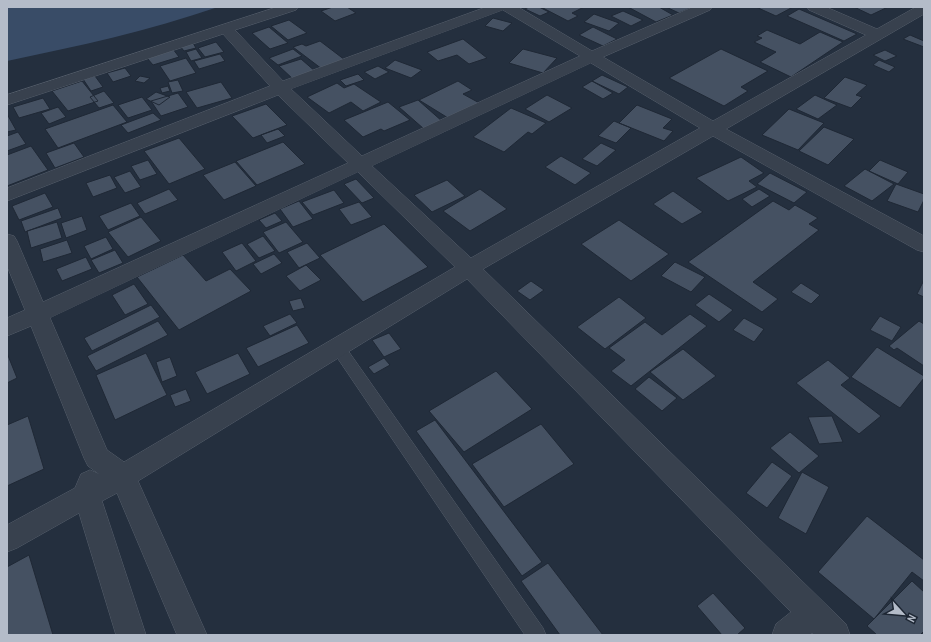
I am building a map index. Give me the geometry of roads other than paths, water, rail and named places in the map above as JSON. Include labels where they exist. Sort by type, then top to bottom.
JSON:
[{"type":"street","points":[[7,100],[291,7]]},
{"type":"street","points":[[7,195],[280,88],[499,7]]},
{"type":"street","points":[[508,7],[593,56],[712,128],[924,245]]},
{"type":"street","points":[[7,328],[593,56],[705,7]]},
{"type":"street","points":[[814,7],[878,35]]},
{"type":"street","points":[[7,539],[122,476],[469,268],[924,8]]},
{"type":"street","points":[[226,29],[280,88],[469,268],[835,635]]},
{"type":"street","points":[[7,242],[97,458],[122,476],[192,635]]},
{"type":"street","points":[[97,458],[87,495],[131,635]]},
{"type":"street","points":[[787,635],[812,613]]},
{"type":"lane","points":[[337,346],[536,635]]},
{"type":"water","points":[[7,7],[218,7],[139,31],[7,61]]}]
